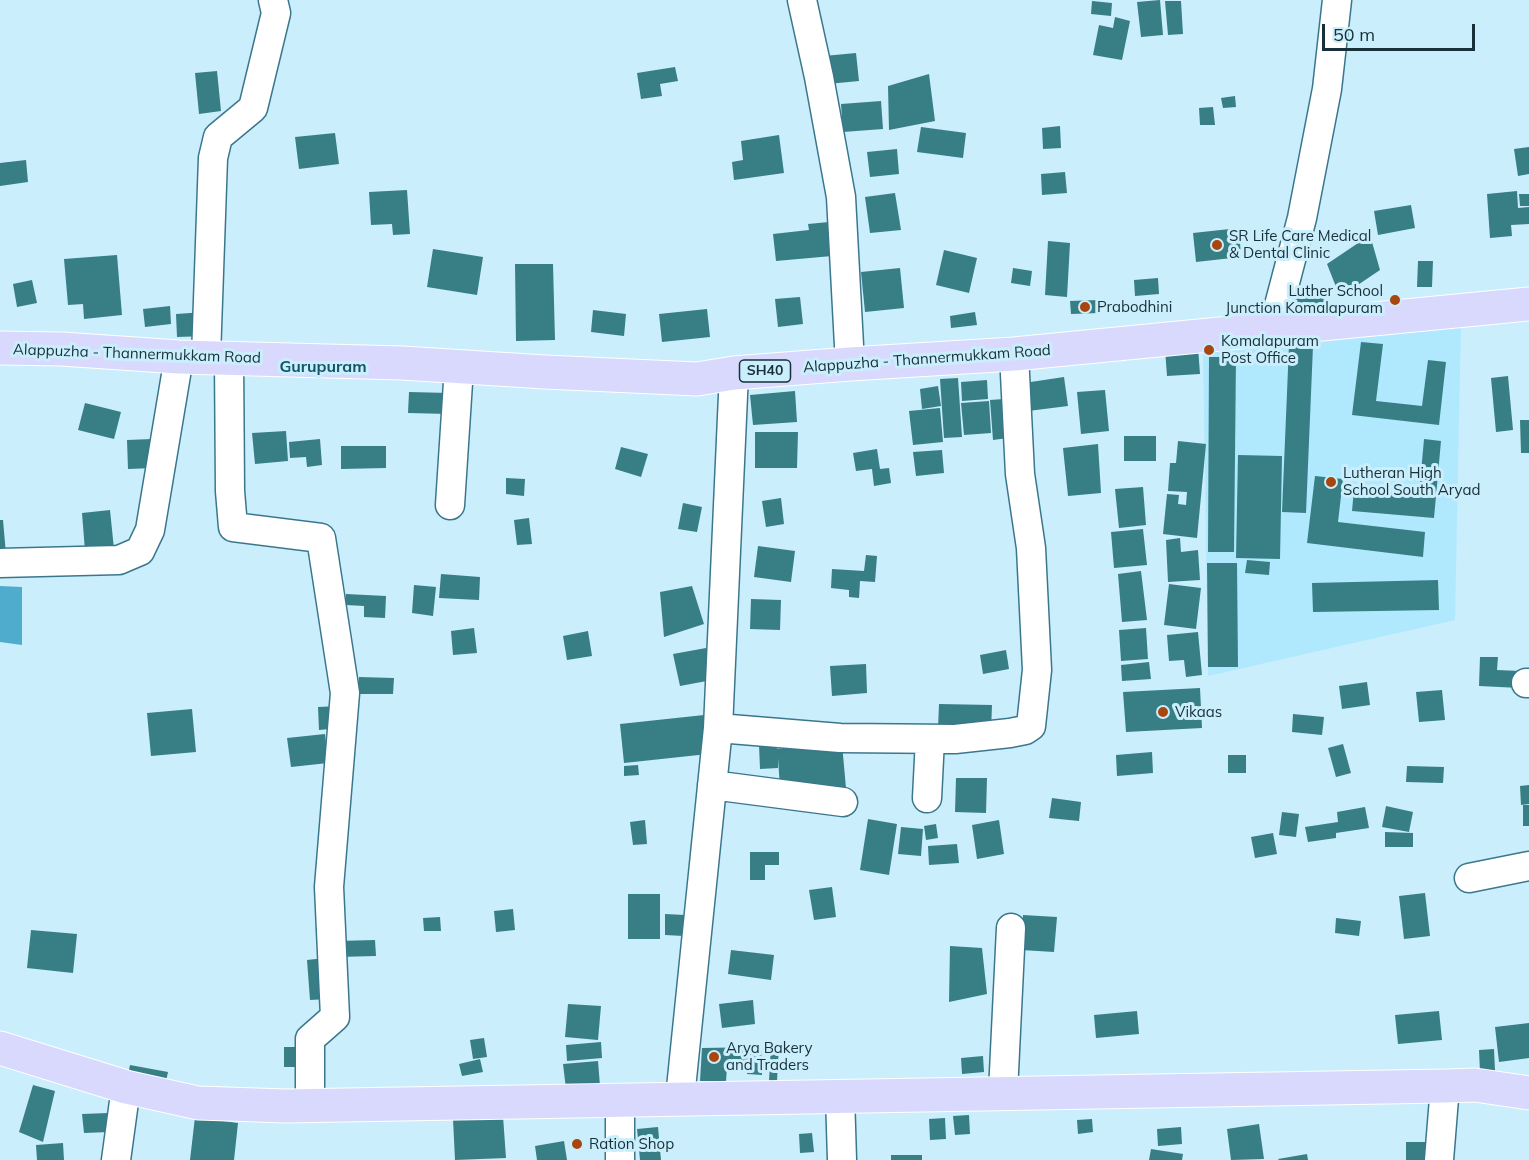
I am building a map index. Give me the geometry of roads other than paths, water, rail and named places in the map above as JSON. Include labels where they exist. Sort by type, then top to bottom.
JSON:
[{"type":"main road","name":"Alappuzha - Thannermukkam Road","points":[[0,348],[402,363],[697,379],[850,364],[1014,354],[1529,304]]},
{"type":"main road","points":[[0,1048],[126,1087],[198,1103],[310,1106],[1475,1085],[1529,1093]]},
{"type":"street","points":[[273,0],[276,13],[253,108],[218,137],[213,158],[205,357],[230,491],[233,527],[321,538],[345,693],[329,887],[335,1017],[310,1039],[310,1106]]},
{"type":"street","points":[[802,0],[819,76],[841,197],[850,364]]},
{"type":"street","points":[[1273,328],[1302,218],[1327,89],[1337,0]]},
{"type":"street","points":[[718,728],[840,738],[955,739],[1010,733],[1025,730],[1031,726],[1037,670],[1031,548],[1020,474],[1014,354]]},
{"type":"street","points":[[0,563],[119,560],[140,551],[150,530],[205,357]]},
{"type":"street","points":[[450,505],[459,367]]},
{"type":"street","points":[[680,1098],[718,728],[734,374]]},
{"type":"street","points":[[927,798],[930,739]]},
{"type":"street","points":[[712,785],[843,802]]},
{"type":"street","points":[[1469,878],[1529,866]]},
{"type":"street","points":[[1003,1092],[1011,928]]},
{"type":"street","points":[[1439,1160],[1445,1086]]},
{"type":"street","points":[[116,1160],[126,1087]]},
{"type":"street","points":[[840,1095],[842,1160]]},
{"type":"street","points":[[620,1099],[620,1160]]},
{"type":"place","name":"SR Life Care Medical & Dental Clinic","points":[[1217,245]]},
{"type":"place","name":"Luther School Junction Komalapuram","points":[[1395,300]]},
{"type":"place","name":"Prabodhini","points":[[1085,307]]},
{"type":"place","name":"Komalapuram Post Office","points":[[1209,350]]},
{"type":"place","name":"Lutheran High School South Aryad","points":[[1331,482]]},
{"type":"place","name":"Vikaas","points":[[1163,712]]},
{"type":"place","name":"Arya Bakery and Traders","points":[[714,1057]]},
{"type":"place","name":"Ration Shop","points":[[577,1144]]},
{"type":"district","name":"Gurupuram","points":[[323,367]]}]
